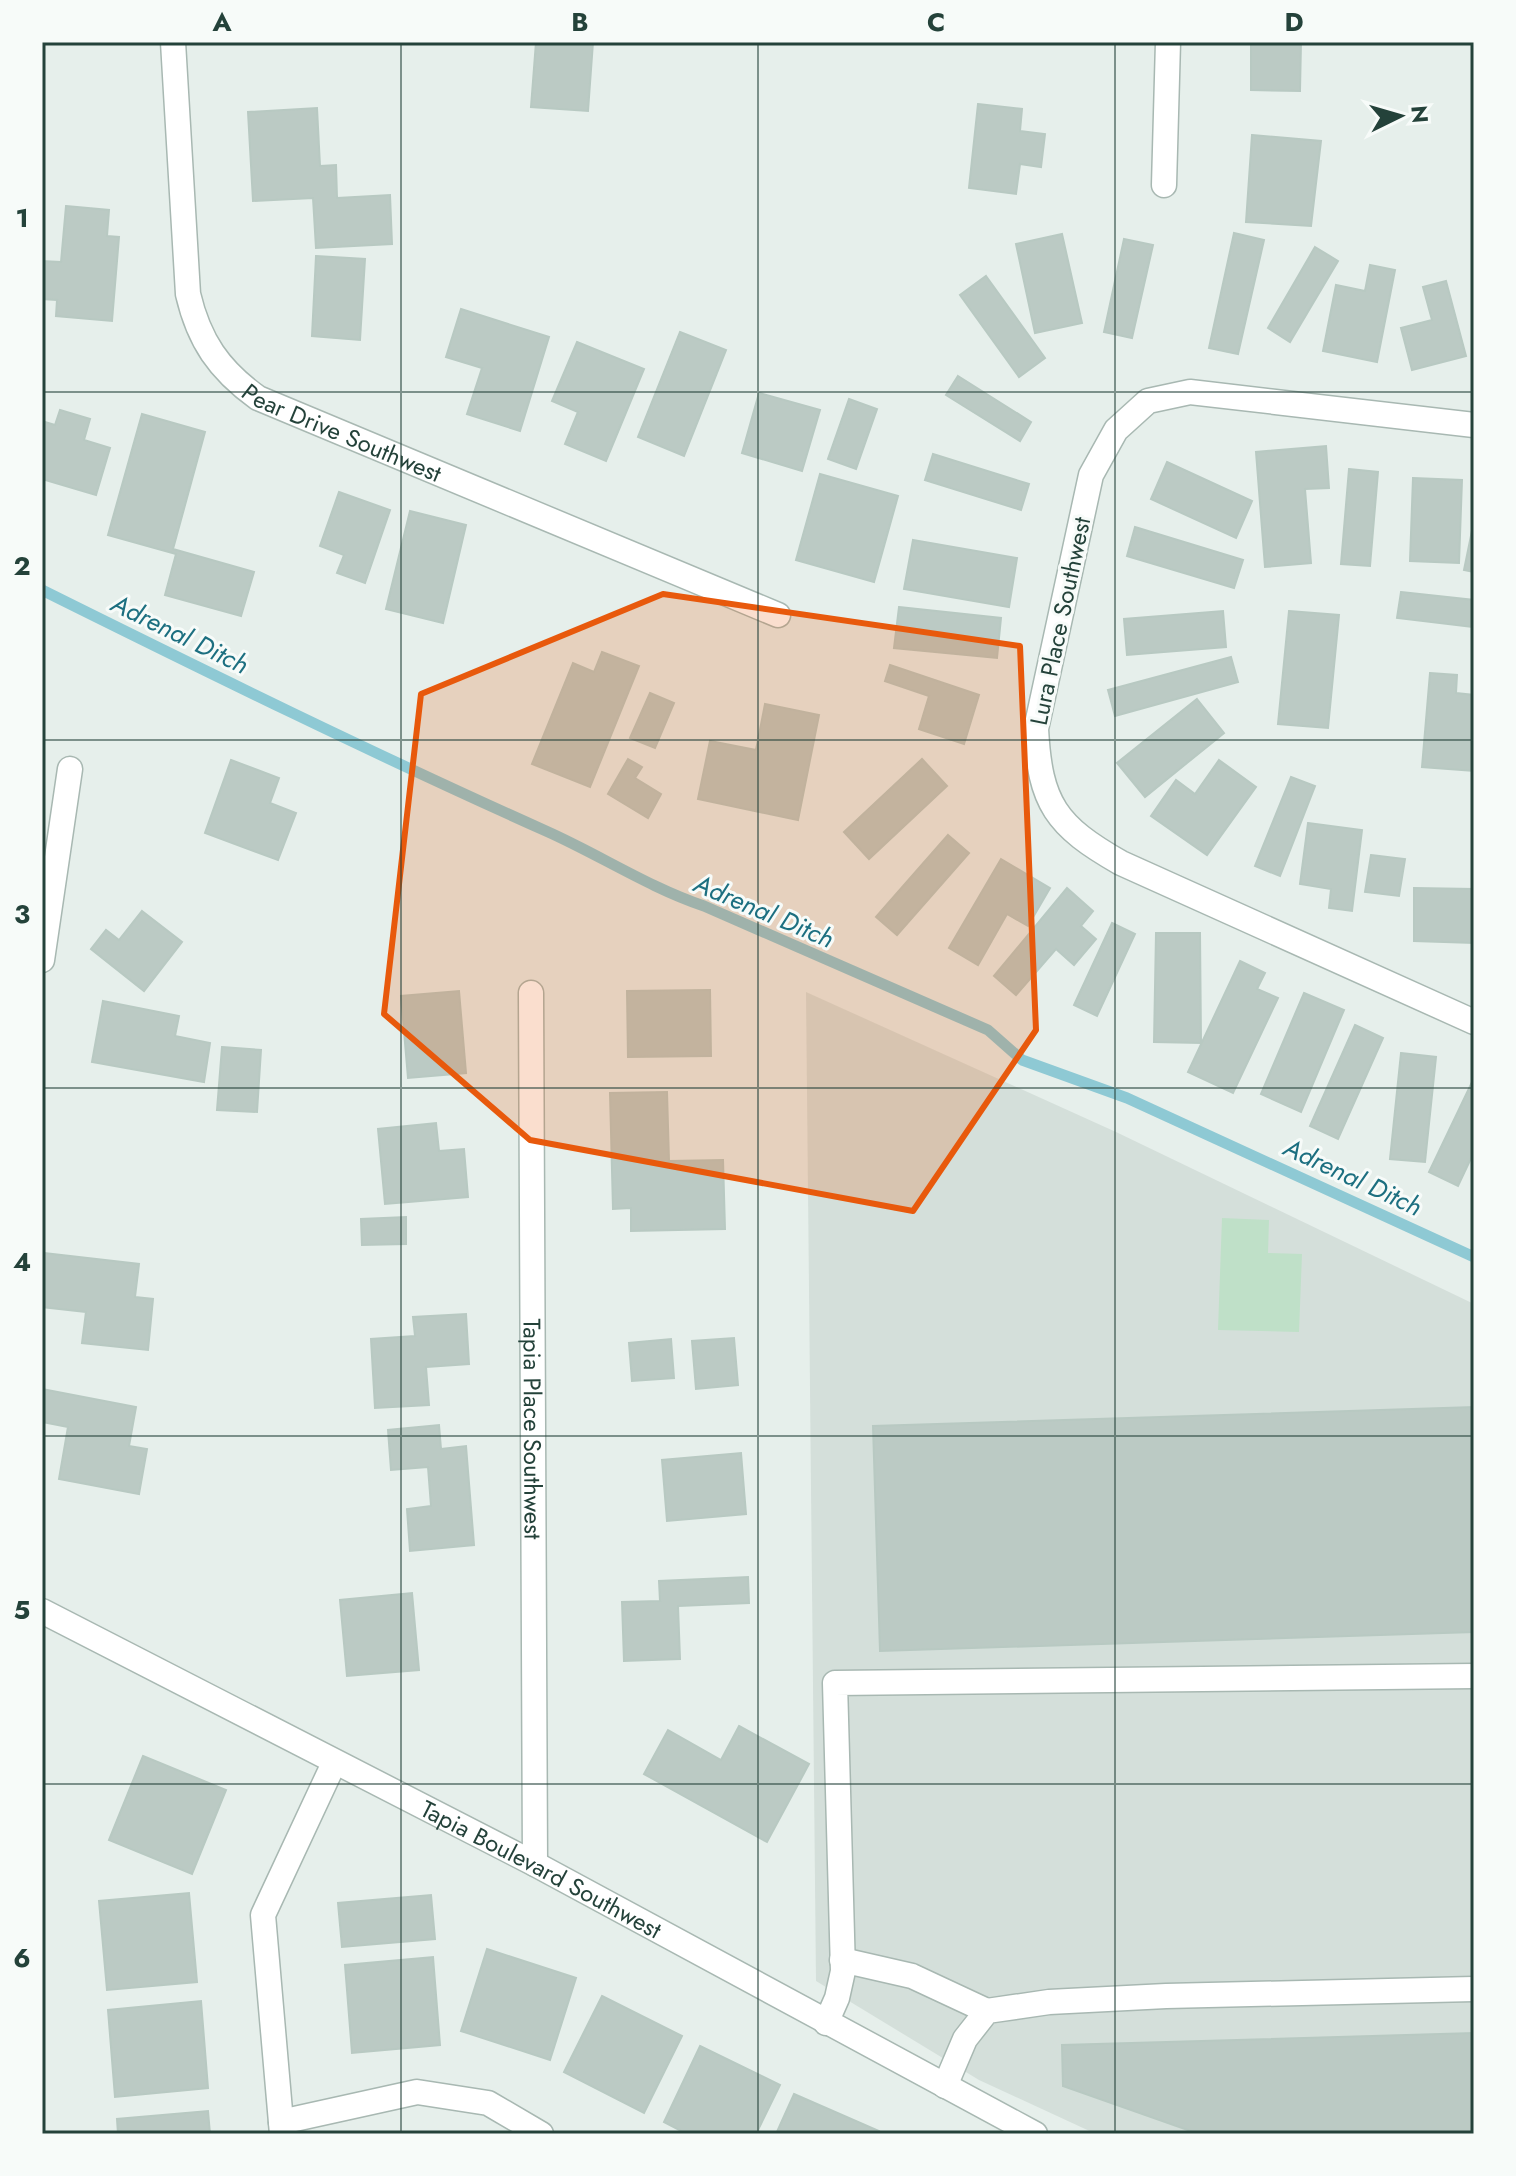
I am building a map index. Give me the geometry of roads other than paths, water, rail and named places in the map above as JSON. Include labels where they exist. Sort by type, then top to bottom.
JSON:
[{"type":"street","name":"Pear Drive Southwest","points":[[173,42],[188,294],[195,324],[208,352],[233,380],[258,398],[778,615]]},
{"type":"street","points":[[1164,185],[1168,42]]},
{"type":"street","name":"Lura Place Southwest","points":[[1474,425],[1190,392],[1148,401],[1116,430],[1091,475],[1036,729],[1038,771],[1054,809],[1078,839],[1121,863],[1474,1022]]},
{"type":"street","points":[[42,960],[70,769]]},
{"type":"street","name":"Tapia Place Southwest","points":[[531,993],[535,1864]]},
{"type":"street","name":"Tapia Boulevard Southwest","points":[[42,1611],[535,1864],[1035,2134]]},
{"type":"street","points":[[826,2023],[837,1998],[842,1960],[835,1683],[1474,1676]]},
{"type":"street","points":[[334,1763],[263,1915],[281,2128],[417,2092],[488,2103],[541,2134]]},
{"type":"street","points":[[842,1960],[912,1976],[987,2011],[1049,2002],[1166,1996],[1474,1989]]},
{"type":"street","points":[[945,2086],[965,2039],[987,2011]]},
{"type":"waterway","name":"Adrenal Ditch","points":[[42,590],[230,683],[566,840],[663,890],[988,1030],[1022,1060],[1127,1098],[1474,1257]]}]
